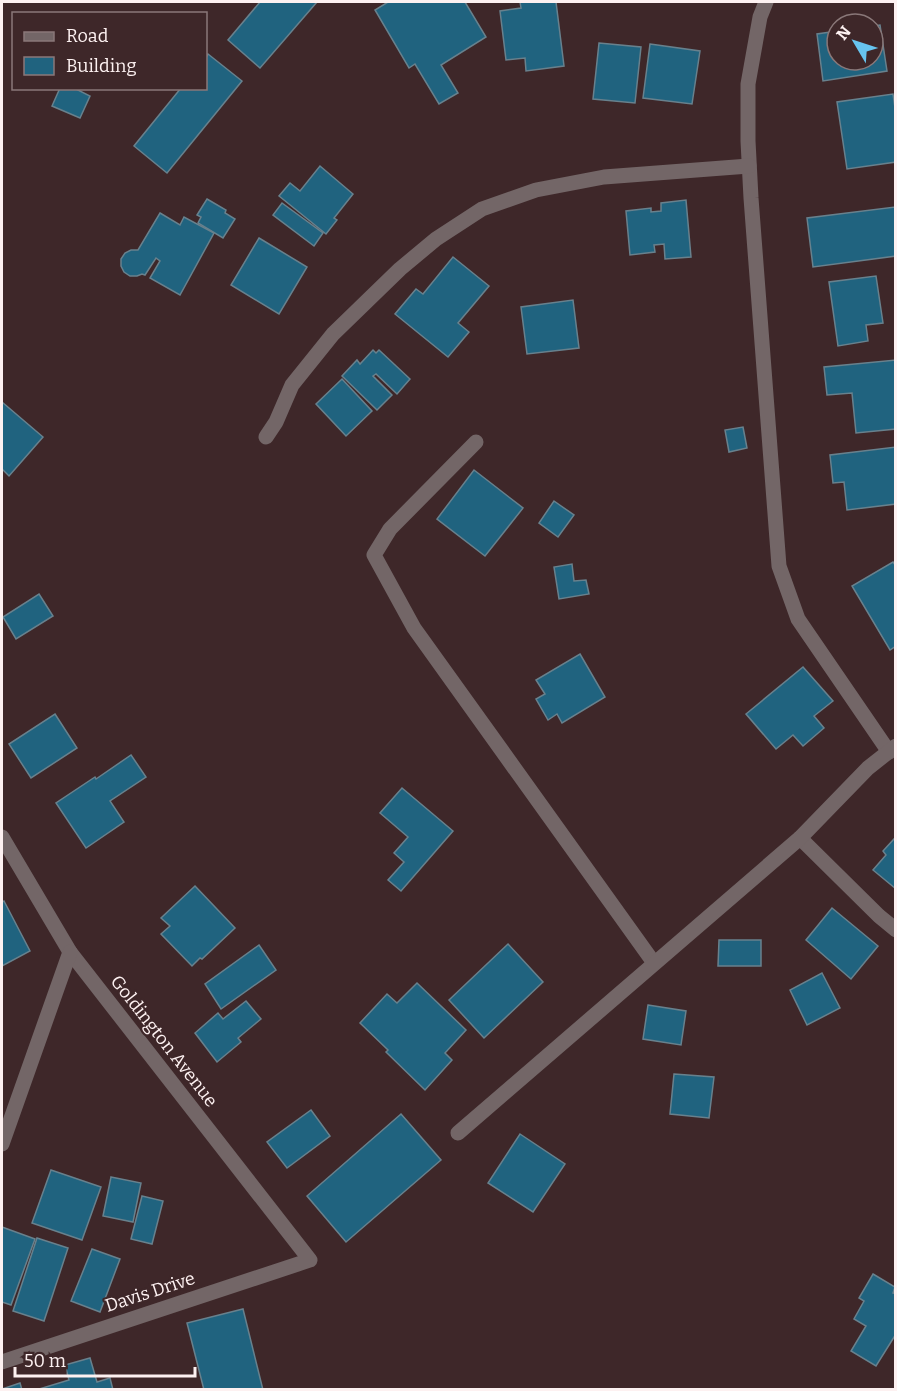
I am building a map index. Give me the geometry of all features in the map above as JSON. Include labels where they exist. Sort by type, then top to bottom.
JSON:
[{"type":"street","points":[[458,1133],[800,838],[868,768],[892,749],[798,619],[779,566],[749,166],[748,84],[760,17],[766,2]]},
{"type":"street","points":[[266,437],[276,422],[292,385],[333,334],[400,268],[436,239],[482,209],[537,190],[604,177],[749,166]]},
{"type":"street","points":[[476,442],[390,529],[374,555],[414,628],[654,963]]},
{"type":"street","name":"Goldington Avenue","points":[[2,837],[70,952],[310,1260]]},
{"type":"street","points":[[800,838],[896,930]]},
{"type":"street","points":[[2,1144],[70,952]]},
{"type":"street","name":"Davis Drive","points":[[2,1362],[310,1260]]},
{"type":"building","points":[[260,2],[317,2],[260,68],[228,40]]},
{"type":"building","points":[[388,2],[465,2],[486,37],[441,65],[458,93],[439,104],[415,64],[409,68],[375,10]]},
{"type":"building","points":[[520,2],[556,2],[564,66],[526,71],[525,58],[506,60],[500,11],[521,8]]},
{"type":"building","points":[[825,33],[825,72],[881,72],[823,81],[817,34]]},
{"type":"building","points":[[599,43],[641,47],[635,103],[593,99]]},
{"type":"building","points":[[650,44],[700,51],[692,104],[643,98]]},
{"type":"building","points":[[208,54],[242,81],[167,173],[134,146],[179,90],[207,90]]},
{"type":"building","points":[[59,90],[78,90],[90,96],[80,118],[52,106]]},
{"type":"building","points":[[893,94],[896,115],[896,162],[847,169],[837,102]]},
{"type":"building","points":[[320,166],[353,194],[334,218],[337,220],[326,234],[279,196],[290,183],[300,191]]},
{"type":"building","points":[[207,199],[226,210],[225,213],[235,219],[223,238],[198,223],[201,217],[197,215]]},
{"type":"building","points":[[686,200],[691,257],[665,259],[664,244],[654,245],[655,252],[630,255],[626,211],[651,208],[651,212],[661,211],[661,203]]},
{"type":"building","points":[[282,203],[323,233],[314,246],[273,215]]},
{"type":"building","points":[[895,207],[896,256],[813,267],[807,218]]},
{"type":"building","points":[[160,213],[180,225],[184,217],[214,233],[180,295],[150,278],[160,261],[156,258],[145,275],[130,276],[121,266],[121,259],[125,253],[138,250]]},
{"type":"building","points":[[259,238],[307,267],[279,314],[231,285]]},
{"type":"building","points":[[453,257],[489,286],[458,323],[469,332],[448,357],[395,314],[416,289],[423,294]]},
{"type":"building","points":[[876,276],[883,323],[866,325],[868,341],[838,346],[829,282]]},
{"type":"building","points":[[573,300],[579,348],[527,354],[521,307]]},
{"type":"building","points":[[373,350],[376,353],[379,350],[410,379],[397,394],[376,374],[373,376],[392,395],[377,410],[342,376],[357,360],[360,364]]},
{"type":"building","points":[[896,360],[896,429],[856,433],[852,393],[827,395],[824,367]]},
{"type":"building","points":[[342,379],[372,411],[346,436],[316,404]]},
{"type":"building","points":[[2,402],[43,437],[9,476],[2,469]]},
{"type":"building","points":[[743,427],[747,448],[729,452],[725,430]]},
{"type":"building","points":[[896,447],[896,504],[847,510],[844,482],[833,483],[830,455]]},
{"type":"building","points":[[474,470],[523,508],[485,556],[437,519]]},
{"type":"building","points":[[554,501],[574,515],[558,537],[539,523]]},
{"type":"building","points":[[893,562],[896,566],[896,646],[890,650],[852,586]]},
{"type":"building","points":[[572,564],[574,581],[586,580],[589,594],[559,599],[554,567]]},
{"type":"building","points":[[39,594],[53,616],[16,639],[3,617]]},
{"type":"building","points":[[580,654],[605,697],[562,723],[557,714],[548,720],[536,699],[545,694],[536,680]]},
{"type":"building","points":[[803,667],[833,701],[814,716],[824,728],[803,746],[793,735],[776,749],[746,714]]},
{"type":"building","points":[[55,714],[77,748],[31,778],[9,744]]},
{"type":"building","points":[[131,755],[146,777],[110,801],[124,822],[86,848],[56,803]]},
{"type":"building","points":[[402,788],[453,831],[401,891],[388,880],[404,862],[394,853],[408,837],[380,813]]},
{"type":"building","points":[[894,839],[896,840],[896,889],[873,870],[886,855],[883,851]]},
{"type":"building","points":[[195,886],[235,928],[192,966],[161,934],[170,926],[161,918]]},
{"type":"building","points":[[4,901],[30,951],[2,966],[2,902]]},
{"type":"building","points":[[832,908],[878,946],[851,979],[806,940]]},
{"type":"building","points":[[719,940],[761,940],[761,966],[718,966]]},
{"type":"building","points":[[508,944],[543,982],[484,1038],[449,1000]]},
{"type":"building","points":[[259,945],[276,970],[221,1009],[205,984]]},
{"type":"building","points":[[822,973],[840,1008],[807,1025],[790,990]]},
{"type":"building","points":[[417,983],[466,1030],[445,1053],[452,1060],[425,1090],[360,1023],[387,994],[397,1003]]},
{"type":"building","points":[[246,1001],[261,1019],[238,1038],[241,1042],[217,1062],[195,1033],[218,1013],[223,1019]]},
{"type":"building","points":[[648,1005],[686,1011],[681,1045],[643,1039]]},
{"type":"building","points":[[674,1074],[714,1077],[709,1118],[670,1114]]},
{"type":"building","points":[[311,1110],[330,1136],[287,1168],[267,1142]]},
{"type":"building","points":[[401,1114],[441,1160],[346,1242],[307,1196]]},
{"type":"building","points":[[520,1134],[565,1164],[533,1212],[488,1183]]},
{"type":"building","points":[[51,1170],[101,1187],[82,1240],[32,1223]]},
{"type":"building","points":[[111,1177],[141,1183],[133,1222],[103,1216]]},
{"type":"building","points":[[142,1196],[163,1201],[152,1244],[131,1239]]},
{"type":"building","points":[[2,1227],[35,1239],[11,1305],[2,1302]]},
{"type":"building","points":[[37,1238],[68,1248],[44,1321],[13,1311]]},
{"type":"building","points":[[92,1249],[120,1259],[100,1312],[71,1301]]},
{"type":"building","points":[[873,1274],[895,1287],[893,1293],[896,1294],[896,1334],[876,1366],[851,1351],[866,1326],[854,1319],[864,1301],[859,1298]]},
{"type":"building","points":[[243,1309],[263,1390],[204,1390],[187,1323]]},
{"type":"building","points":[[90,1358],[97,1382],[110,1378],[113,1390],[36,1390],[69,1380],[65,1365]]},
{"type":"building","points":[[20,1383],[22,1390],[2,1390],[2,1389]]}]
